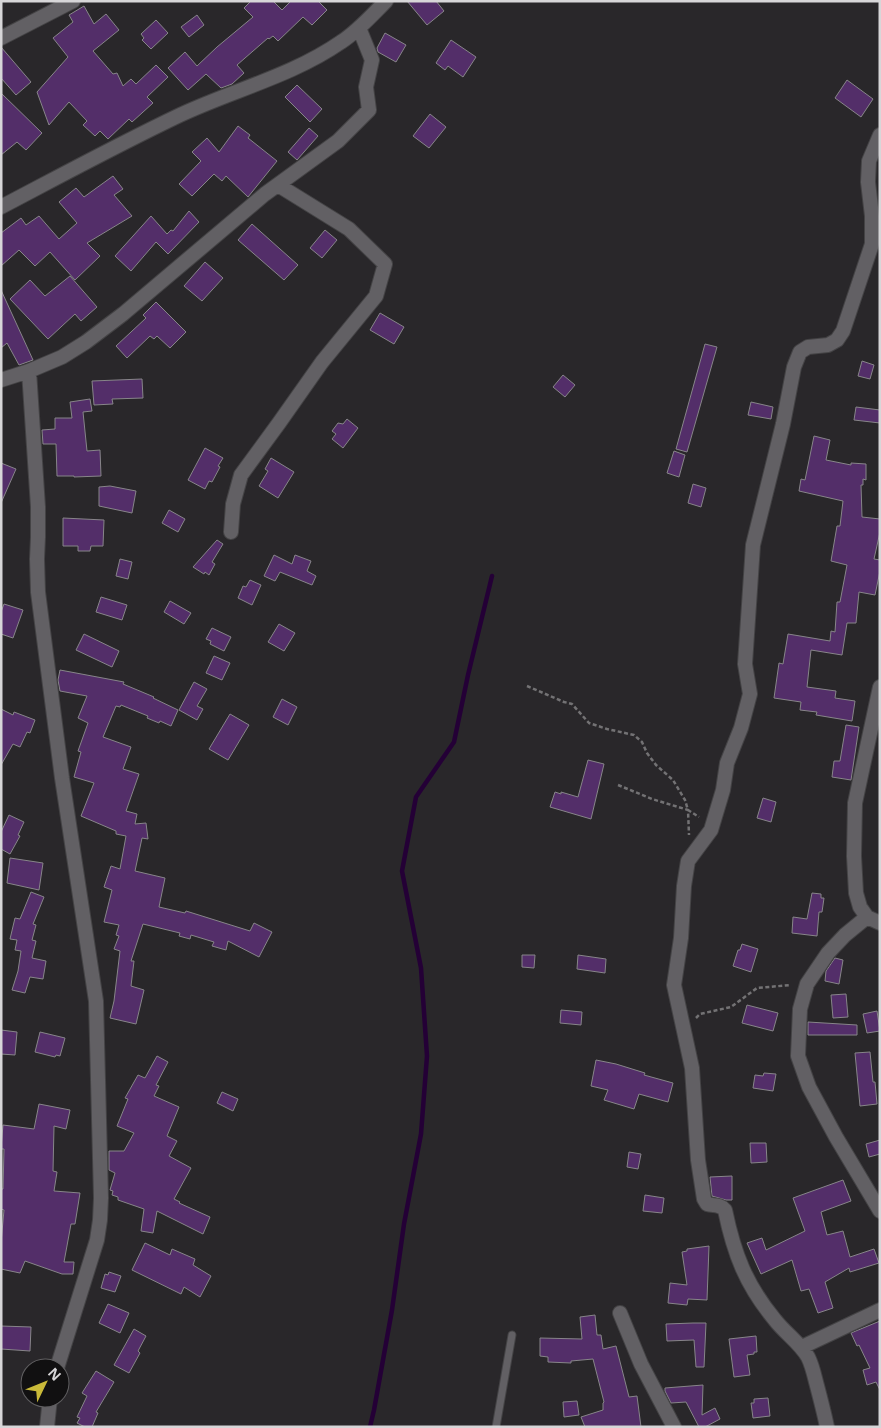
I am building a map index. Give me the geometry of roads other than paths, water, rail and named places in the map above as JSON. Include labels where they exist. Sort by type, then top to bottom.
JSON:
[{"type":"street","points":[[1,38],[74,1]]},
{"type":"street","points":[[1,207],[182,114],[276,77],[311,60],[342,42],[386,1]]},
{"type":"street","points":[[1,380],[62,357],[86,342],[123,314],[238,216],[338,141],[369,110],[366,87],[372,60],[359,28]]},
{"type":"street","points":[[828,1427],[809,1358],[802,1348],[775,1321],[759,1299],[744,1273],[731,1239],[725,1210],[722,1207],[707,1204],[704,1198],[698,1160],[692,1068],[674,985],[681,938],[688,861],[710,830],[723,790],[727,763],[741,728],[750,694],[745,664],[753,545],[783,424],[794,367],[800,352],[808,347],[828,345],[837,340],[843,331],[872,244],[872,216],[868,182],[869,161],[880,135]]},
{"type":"street","points":[[231,532],[233,504],[241,475],[322,362],[376,296],[385,264],[349,229],[278,185]]},
{"type":"street","points":[[29,371],[38,507],[38,592],[62,778],[96,1001],[100,1220],[96,1240],[60,1358]]},
{"type":"street","points":[[880,687],[855,803],[854,856],[856,893],[860,907],[874,920],[846,935],[828,953],[808,984],[800,1009],[798,1056],[809,1087],[880,1211]]},
{"type":"street","points":[[802,1348],[880,1310]]},
{"type":"street","points":[[620,1313],[641,1364],[674,1427]]},
{"type":"street","points":[[47,1427],[49,1408]]},
{"type":"lane","points":[[496,1427],[512,1335]]},
{"type":"waterway","points":[[370,1427],[392,1310],[404,1224],[421,1134],[427,1056],[421,968],[402,871],[416,797],[454,742],[492,576]]}]
